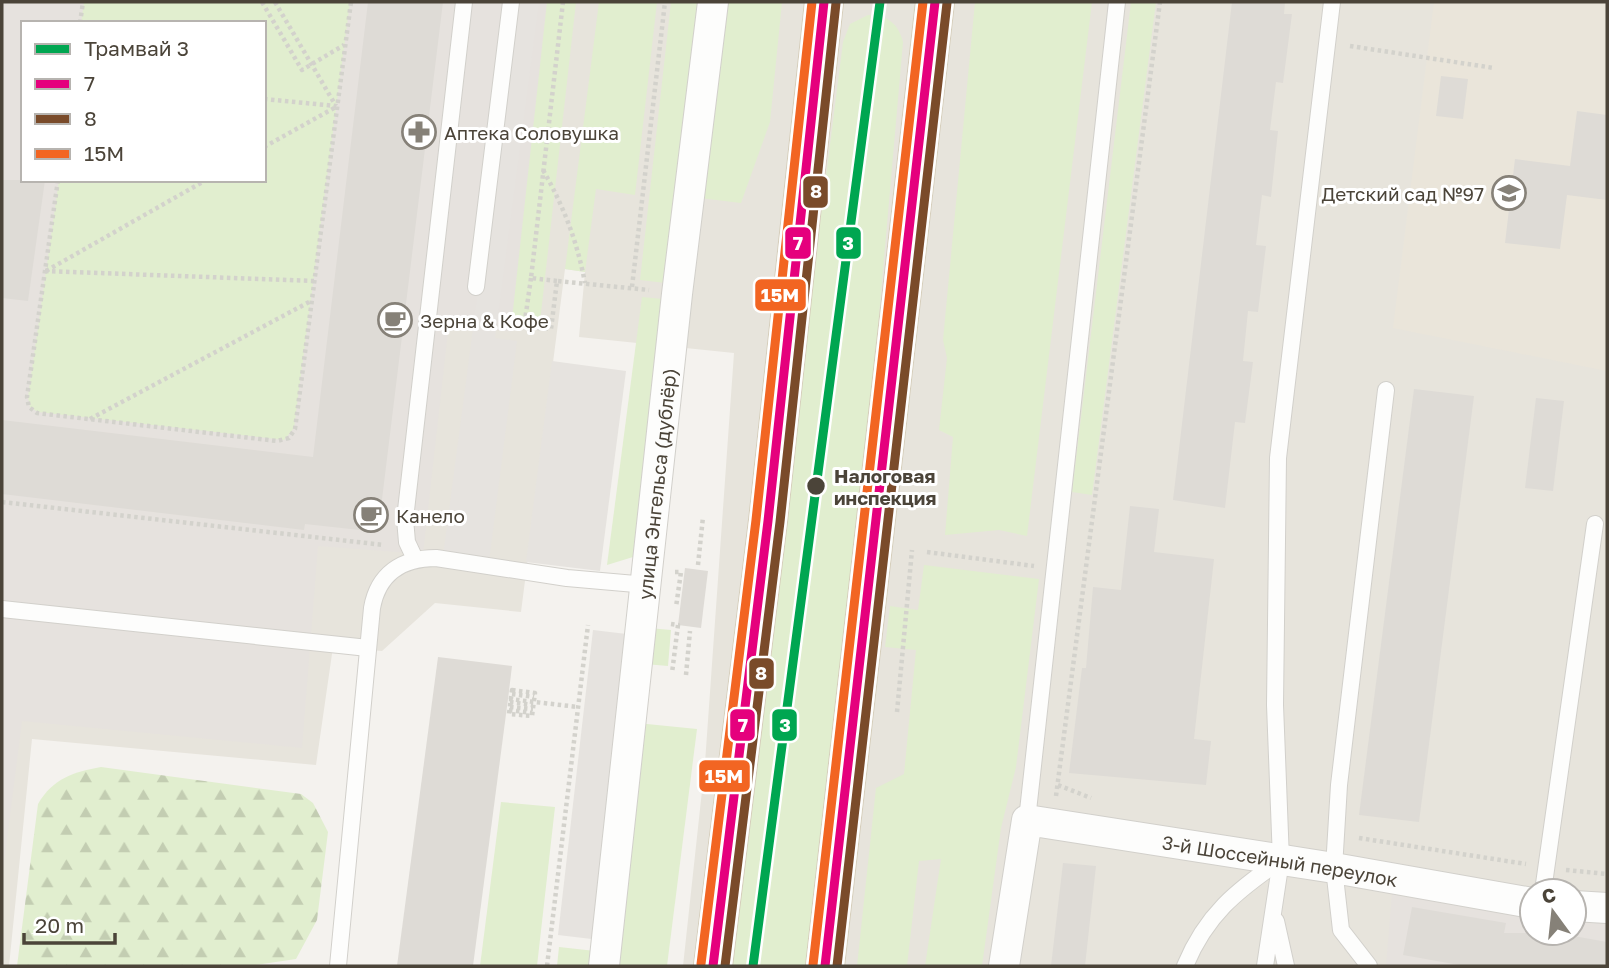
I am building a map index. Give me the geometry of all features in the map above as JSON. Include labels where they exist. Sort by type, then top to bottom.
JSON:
[{"type":"main road","points":[[713,966],[768,521],[824,2]]},
{"type":"main road","points":[[825,966],[935,2]]},
{"type":"street","name":"улица Энгельса (дублёр)","points":[[604,966],[677,294],[713,2]]},
{"type":"street","name":"3-й Шоссейный переулок","points":[[1040,821],[1518,901]]},
{"type":"street","points":[[1004,966],[1040,821]]},
{"type":"street","points":[[1588,907],[1607,908]]},
{"type":"lane","points":[[415,559],[407,541],[405,519],[464,2]]},
{"type":"lane","points":[[476,287],[511,2]]},
{"type":"lane","points":[[1040,821],[1053,568],[1117,2]]},
{"type":"lane","points":[[1265,966],[1281,860],[1275,705],[1278,458],[1332,2]]},
{"type":"lane","points":[[1368,966],[1341,930],[1334,868],[1339,785],[1386,390]]},
{"type":"lane","points":[[1545,877],[1595,524]]},
{"type":"lane","points":[[338,966],[368,648],[377,587],[388,572],[415,559],[448,559],[568,578],[647,585]]},
{"type":"lane","points":[[2,609],[368,648]]},
{"type":"lane","points":[[1185,966],[1212,916],[1242,887],[1281,860]]},
{"type":"lane","points":[[1275,902],[1276,930],[1286,966]]},
{"type":"path","points":[[80,21],[83,2]]},
{"type":"path","points":[[262,2],[302,71],[345,44]]},
{"type":"path","points":[[275,2],[337,106]]},
{"type":"path","points":[[58,182],[27,397],[29,407],[37,413],[277,441],[289,438],[295,429],[351,2]]},
{"type":"path","points":[[557,281],[551,329],[524,327],[563,2]]},
{"type":"path","points":[[632,287],[665,2]]},
{"type":"path","points":[[1040,821],[1160,2]]},
{"type":"path","points":[[1327,42],[1494,68]]},
{"type":"path","points":[[266,99],[337,106]]},
{"type":"path","points":[[266,146],[337,106]]},
{"type":"path","points":[[542,169],[562,205],[577,243],[585,283]]},
{"type":"path","points":[[45,271],[202,182]]},
{"type":"path","points":[[45,271],[314,281]]},
{"type":"path","points":[[531,278],[677,294]]},
{"type":"path","points":[[89,419],[312,301]]},
{"type":"path","points":[[2,502],[384,545]]},
{"type":"path","points":[[698,565],[703,517]]},
{"type":"path","points":[[897,712],[912,550]]},
{"type":"path","points":[[928,552],[1053,568]]},
{"type":"path","points":[[547,966],[588,625]]},
{"type":"path","points":[[686,675],[690,631]]},
{"type":"path","points":[[510,702],[512,690],[535,693],[533,705]]},
{"type":"path","points":[[510,702],[578,707]]},
{"type":"path","points":[[510,702],[533,705]]},
{"type":"shaded area","points":[[2,2],[1607,2],[1607,966],[683,966],[705,763],[734,353],[579,337],[585,272],[565,269],[521,612],[435,603],[382,651],[333,647],[316,765],[32,739],[9,966],[2,966]]},
{"type":"shaded area","points":[[2,2],[547,2],[511,332],[449,323],[423,554],[318,546],[302,748],[22,721],[2,879]]},
{"type":"shaded area","points":[[516,2],[539,2],[495,338],[517,341],[489,562],[443,556]]},
{"type":"shaded area","name":"Детский сад №97","points":[[1434,2],[1607,2],[1607,371],[1393,328]]},
{"type":"shaded area","points":[[552,361],[626,371],[600,571],[526,562]]},
{"type":"shaded area","points":[[593,630],[635,635],[600,940],[558,935]]},
{"type":"shaded area","points":[[1392,893],[1518,914],[1518,947],[1588,947],[1588,922],[1607,924],[1607,966],[1386,966]]},
{"type":"green space","points":[[84,2],[350,2],[294,428],[284,440],[38,412],[30,407],[28,397],[59,182],[266,182],[266,21],[81,21]]},
{"type":"green space","points":[[547,2],[576,2],[540,322],[512,319]]},
{"type":"green space","points":[[599,2],[657,2],[635,195],[596,189],[585,272],[565,269]]},
{"type":"green space","points":[[671,2],[705,2],[674,284],[640,280]]},
{"type":"green space","points":[[724,2],[782,2],[770,122],[741,203],[700,198]]},
{"type":"green space","points":[[975,2],[1092,2],[1027,536],[999,530],[945,535],[953,437],[939,430],[947,358],[943,340]]},
{"type":"green space","points":[[1131,2],[1156,2],[1092,495],[1072,492]]},
{"type":"green space","points":[[868,15],[891,21],[903,42],[848,670],[812,966],[726,966],[843,42],[850,24]]},
{"type":"green space","points":[[642,297],[673,300],[646,553],[607,565]]},
{"type":"green space","points":[[924,565],[1039,579],[1016,767],[1001,828],[982,966],[925,966],[941,859],[919,861],[907,966],[857,966],[876,788],[904,774],[916,650],[885,647],[890,606],[918,610]]},
{"type":"green space","points":[[649,628],[671,630],[668,666],[645,664]]},
{"type":"green space","points":[[637,723],[697,729],[667,966],[611,966]]},
{"type":"green space","points":[[101,767],[301,794],[313,803],[328,832],[317,920],[296,959],[248,966],[17,966],[38,804],[57,782],[82,771]]},
{"type":"green space","points":[[501,802],[555,807],[537,966],[480,966]]},
{"type":"green space","points":[[559,947],[595,951],[593,966],[557,966]]},
{"type":"building","points":[[368,2],[443,2],[378,532],[305,524],[304,530],[2,494],[2,420],[313,457]]},
{"type":"building","points":[[1232,2],[1285,2],[1284,14],[1292,14],[1283,83],[1276,82],[1270,130],[1278,131],[1271,197],[1262,195],[1256,245],[1266,246],[1258,312],[1248,311],[1243,361],[1253,362],[1245,423],[1235,422],[1225,508],[1173,500]]},
{"type":"building","points":[[1441,76],[1468,79],[1463,119],[1436,116]]},
{"type":"building","points":[[1577,111],[1607,115],[1607,200],[1567,195],[1560,249],[1505,243],[1515,159],[1570,166]]},
{"type":"building","points":[[2,180],[45,182],[28,301],[2,298]]},
{"type":"building","points":[[1414,389],[1474,396],[1419,822],[1359,815]]},
{"type":"building","points":[[1536,398],[1564,401],[1553,491],[1525,488]]},
{"type":"building","points":[[1130,506],[1159,509],[1154,552],[1214,559],[1194,739],[1211,741],[1206,785],[1069,773],[1082,668],[1086,668],[1093,587],[1121,590]]},
{"type":"building","points":[[685,568],[708,571],[701,628],[678,625]]},
{"type":"building","points":[[438,657],[512,666],[473,966],[397,966]]},
{"type":"building","points":[[1063,863],[1096,866],[1085,966],[1051,966]]},
{"type":"building","points":[[1412,907],[1506,923],[1504,933],[1518,933],[1518,947],[1588,947],[1588,939],[1607,942],[1607,966],[1465,966],[1403,955]]},
{"type":"tram line","name":"3","points":[[753,966],[880,2]]},
{"type":"transit line","name":"15М","points":[[701,964],[756,520],[812,2]]},
{"type":"transit line","name":"7","points":[[713,966],[768,521],[824,2]]},
{"type":"transit line","name":"15М","points":[[813,965],[923,2]]},
{"type":"transit line","name":"7","points":[[825,966],[935,2]]},
{"type":"transit line","name":"8","points":[[725,966],[780,522],[836,3]]},
{"type":"transit line","name":"8","points":[[837,966],[947,3]]},
{"type":"place","name":"Аптека Соловушка","points":[[419,132]]},
{"type":"place","name":"Детский сад №97","points":[[1509,193]]},
{"type":"place","name":"Зерна & Кофе","points":[[395,320]]},
{"type":"place","name":"Налоговая инспекция","points":[[816,486]]},
{"type":"place","name":"Канело","points":[[371,515]]}]
